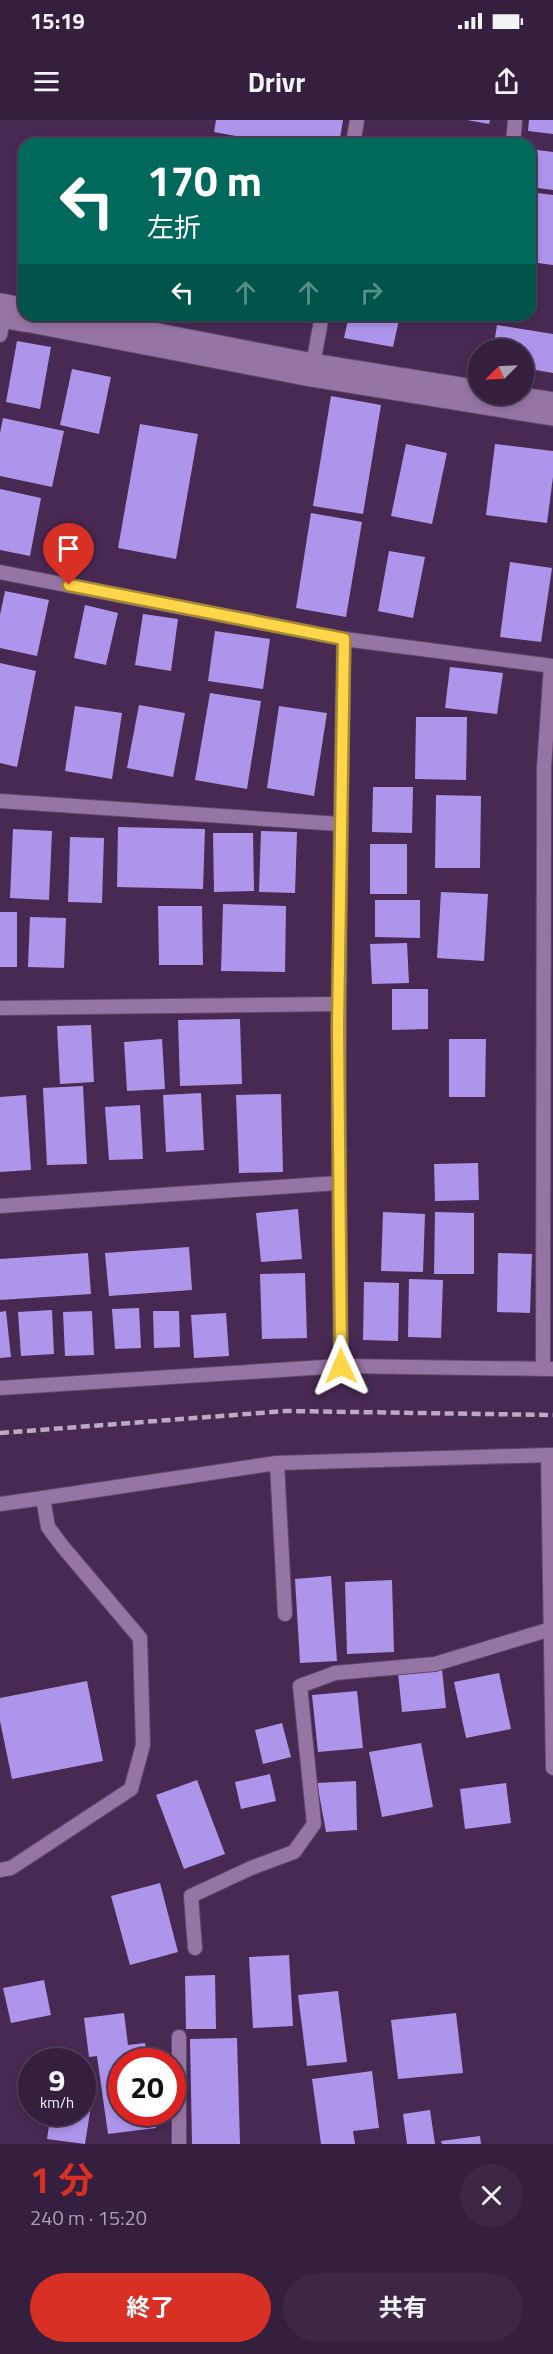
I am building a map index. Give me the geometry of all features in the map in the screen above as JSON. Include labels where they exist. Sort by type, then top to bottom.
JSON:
[{"type":"street","points":[[34,321],[312,370],[553,409]]},
{"type":"lane","points":[[354,138],[357,120]]},
{"type":"lane","points":[[514,138],[515,120]]},
{"type":"lane","points":[[312,370],[321,321]]},
{"type":"lane","points":[[0,572],[344,639],[552,666],[544,768],[548,1369],[341,1366],[0,1388]]},
{"type":"lane","points":[[341,1366],[338,1004],[344,639]]},
{"type":"lane","points":[[0,801],[340,824]]},
{"type":"lane","points":[[0,1008],[338,1004]]},
{"type":"lane","points":[[0,1206],[338,1183]]},
{"type":"lane","points":[[0,1504],[277,1463],[550,1455],[553,1768]]},
{"type":"lane","points":[[277,1463],[285,1614]]},
{"type":"lane","points":[[0,1870],[11,1868],[131,1788],[143,1745],[140,1638],[48,1527],[43,1498]]},
{"type":"lane","points":[[195,1948],[191,1896],[251,1868],[294,1852],[314,1824],[300,1686],[335,1673],[435,1664],[551,1629]]},
{"type":"lane","points":[[179,2037],[179,2144]]},
{"type":"building","points":[[216,120],[343,120],[340,138],[247,138],[214,132]]},
{"type":"building","points":[[467,120],[490,120],[489,124]]},
{"type":"building","points":[[529,120],[553,120],[553,134],[528,131]]},
{"type":"building","points":[[536,150],[553,152],[553,190],[536,188]]},
{"type":"building","points":[[536,193],[553,195],[553,265],[536,263]]},
{"type":"building","points":[[348,321],[399,321],[393,347],[344,338]]},
{"type":"building","points":[[497,325],[553,334],[553,373],[534,370],[534,339],[495,339]]},
{"type":"building","points":[[17,341],[51,347],[40,409],[6,402]]},
{"type":"building","points":[[72,369],[111,377],[99,434],[60,425]]},
{"type":"building","points":[[331,396],[381,405],[363,514],[313,506]]},
{"type":"building","points":[[3,418],[64,431],[52,487],[0,476],[0,433]]},
{"type":"building","points":[[140,424],[198,434],[176,559],[118,548]]},
{"type":"building","points":[[406,444],[447,453],[432,524],[391,516]]},
{"type":"building","points":[[495,444],[553,451],[553,477],[547,523],[486,515]]},
{"type":"building","points":[[0,489],[41,498],[30,556],[0,550]]},
{"type":"building","points":[[311,513],[362,522],[346,617],[296,608]]},
{"type":"building","points":[[389,551],[425,557],[413,618],[378,611]]},
{"type":"building","points":[[510,562],[552,568],[541,642],[500,637]]},
{"type":"building","points":[[5,591],[49,600],[37,656],[0,648],[0,615]]},
{"type":"building","points":[[85,605],[118,613],[106,665],[74,658]]},
{"type":"building","points":[[143,614],[178,619],[171,671],[135,665]]},
{"type":"building","points":[[215,631],[270,639],[263,689],[208,681]]},
{"type":"building","points":[[0,663],[36,671],[17,767],[0,763]]},
{"type":"building","points":[[450,667],[503,673],[497,714],[445,708]]},
{"type":"building","points":[[210,693],[261,701],[247,789],[195,780]]},
{"type":"building","points":[[139,705],[185,713],[173,777],[127,768]]},
{"type":"building","points":[[75,706],[122,713],[112,779],[65,771]]},
{"type":"building","points":[[279,706],[327,713],[314,796],[267,788]]},
{"type":"building","points":[[416,717],[467,717],[466,780],[415,779]]},
{"type":"building","points":[[373,787],[413,787],[412,833],[372,832]]},
{"type":"building","points":[[436,795],[481,796],[480,868],[435,868]]},
{"type":"building","points":[[118,827],[205,829],[203,889],[117,887]]},
{"type":"building","points":[[13,829],[52,831],[49,900],[10,898]]},
{"type":"building","points":[[261,831],[297,832],[295,893],[259,892]]},
{"type":"building","points":[[213,833],[253,833],[254,891],[214,892]]},
{"type":"building","points":[[70,837],[104,838],[102,903],[68,902]]},
{"type":"building","points":[[370,844],[407,844],[407,894],[370,894]]},
{"type":"building","points":[[441,892],[488,894],[484,961],[437,958]]},
{"type":"building","points":[[375,900],[420,900],[420,938],[375,937]]},
{"type":"building","points":[[223,904],[286,906],[285,972],[221,971]]},
{"type":"building","points":[[158,906],[202,906],[203,965],[159,965]]},
{"type":"building","points":[[0,912],[17,912],[17,967],[0,967]]},
{"type":"building","points":[[30,917],[66,918],[64,968],[28,967]]},
{"type":"building","points":[[407,943],[409,983],[372,984],[370,944]]},
{"type":"building","points":[[392,989],[428,989],[428,1029],[392,1030]]},
{"type":"building","points":[[240,1019],[242,1084],[180,1086],[178,1020]]},
{"type":"building","points":[[91,1025],[94,1082],[60,1084],[57,1026]]},
{"type":"building","points":[[162,1039],[165,1089],[127,1091],[124,1042]]},
{"type":"building","points":[[449,1039],[486,1039],[485,1097],[449,1097]]},
{"type":"building","points":[[83,1086],[87,1164],[47,1165],[43,1088]]},
{"type":"building","points":[[201,1093],[204,1150],[166,1152],[163,1095]]},
{"type":"building","points":[[281,1094],[283,1172],[239,1173],[236,1095]]},
{"type":"building","points":[[26,1095],[31,1170],[0,1172],[0,1097]]},
{"type":"building","points":[[140,1105],[143,1159],[109,1160],[105,1107]]},
{"type":"building","points":[[478,1163],[479,1200],[435,1201],[434,1164]]},
{"type":"building","points":[[298,1209],[302,1259],[261,1262],[256,1213]]},
{"type":"building","points":[[383,1212],[425,1214],[423,1272],[381,1271]]},
{"type":"building","points":[[435,1212],[474,1213],[474,1274],[434,1274]]},
{"type":"building","points":[[189,1247],[192,1290],[109,1296],[105,1253]]},
{"type":"building","points":[[88,1253],[91,1294],[0,1300],[0,1259]]},
{"type":"building","points":[[498,1253],[532,1254],[530,1313],[497,1312]]},
{"type":"building","points":[[305,1273],[307,1338],[262,1339],[260,1274]]},
{"type":"building","points":[[409,1279],[443,1280],[441,1338],[408,1337]]},
{"type":"building","points":[[364,1282],[399,1283],[398,1341],[363,1340]]},
{"type":"building","points":[[139,1308],[141,1348],[115,1349],[112,1309]]},
{"type":"building","points":[[52,1310],[54,1354],[21,1356],[18,1312]]},
{"type":"building","points":[[6,1311],[11,1357],[0,1358],[0,1312]]},
{"type":"building","points":[[92,1311],[94,1355],[65,1356],[63,1312]]},
{"type":"building","points":[[153,1311],[179,1311],[180,1347],[154,1348]]},
{"type":"building","points":[[226,1313],[229,1356],[194,1358],[191,1315]]},
{"type":"building","points":[[331,1576],[337,1661],[300,1663],[295,1579]]},
{"type":"building","points":[[392,1580],[394,1652],[347,1654],[345,1582]]},
{"type":"building","points":[[442,1669],[446,1708],[402,1712],[398,1673]]},
{"type":"building","points":[[499,1673],[511,1729],[466,1738],[454,1682]]},
{"type":"building","points":[[87,1681],[103,1761],[12,1779],[0,1721],[0,1698]]},
{"type":"building","points":[[357,1691],[363,1748],[318,1752],[312,1695]]},
{"type":"building","points":[[282,1723],[291,1757],[263,1764],[255,1730]]},
{"type":"building","points":[[421,1743],[433,1807],[382,1817],[369,1752]]},
{"type":"building","points":[[270,1774],[276,1801],[241,1809],[235,1782]]},
{"type":"building","points":[[197,1780],[225,1854],[184,1869],[156,1795]]},
{"type":"building","points":[[356,1781],[357,1830],[326,1832],[317,1783]]},
{"type":"building","points":[[506,1783],[511,1823],[465,1829],[460,1789]]},
{"type":"building","points":[[160,1883],[178,1952],[130,1965],[111,1896]]},
{"type":"building","points":[[289,1955],[293,2026],[253,2028],[249,1957]]},
{"type":"building","points":[[215,1975],[216,2029],[186,2029],[185,1976]]},
{"type":"building","points":[[44,1980],[51,2015],[11,2023],[3,1988]]},
{"type":"building","points":[[338,1991],[347,2062],[307,2066],[298,1995]]},
{"type":"building","points":[[124,2013],[128,2045],[145,2043],[146,2048],[108,2048],[108,2126],[156,2126],[156,2128],[108,2134],[96,2048],[88,2048],[84,2018]]},
{"type":"building","points":[[456,2013],[463,2073],[398,2079],[391,2020]]},
{"type":"building","points":[[237,2038],[240,2144],[192,2144],[190,2039]]},
{"type":"building","points":[[372,2071],[379,2128],[353,2131],[355,2144],[321,2144],[312,2079]]},
{"type":"building","points":[[430,2110],[435,2144],[407,2144],[403,2114]]},
{"type":"building","points":[[49,2126],[88,2126],[85,2144],[47,2139]]},
{"type":"building","points":[[480,2136],[481,2144],[442,2144],[441,2141]]},
{"type":"railway","points":[[0,1433],[286,1411],[553,1415]]},
{"type":"route","points":[[69,585],[344,639],[338,1027],[341,1366]]}]
